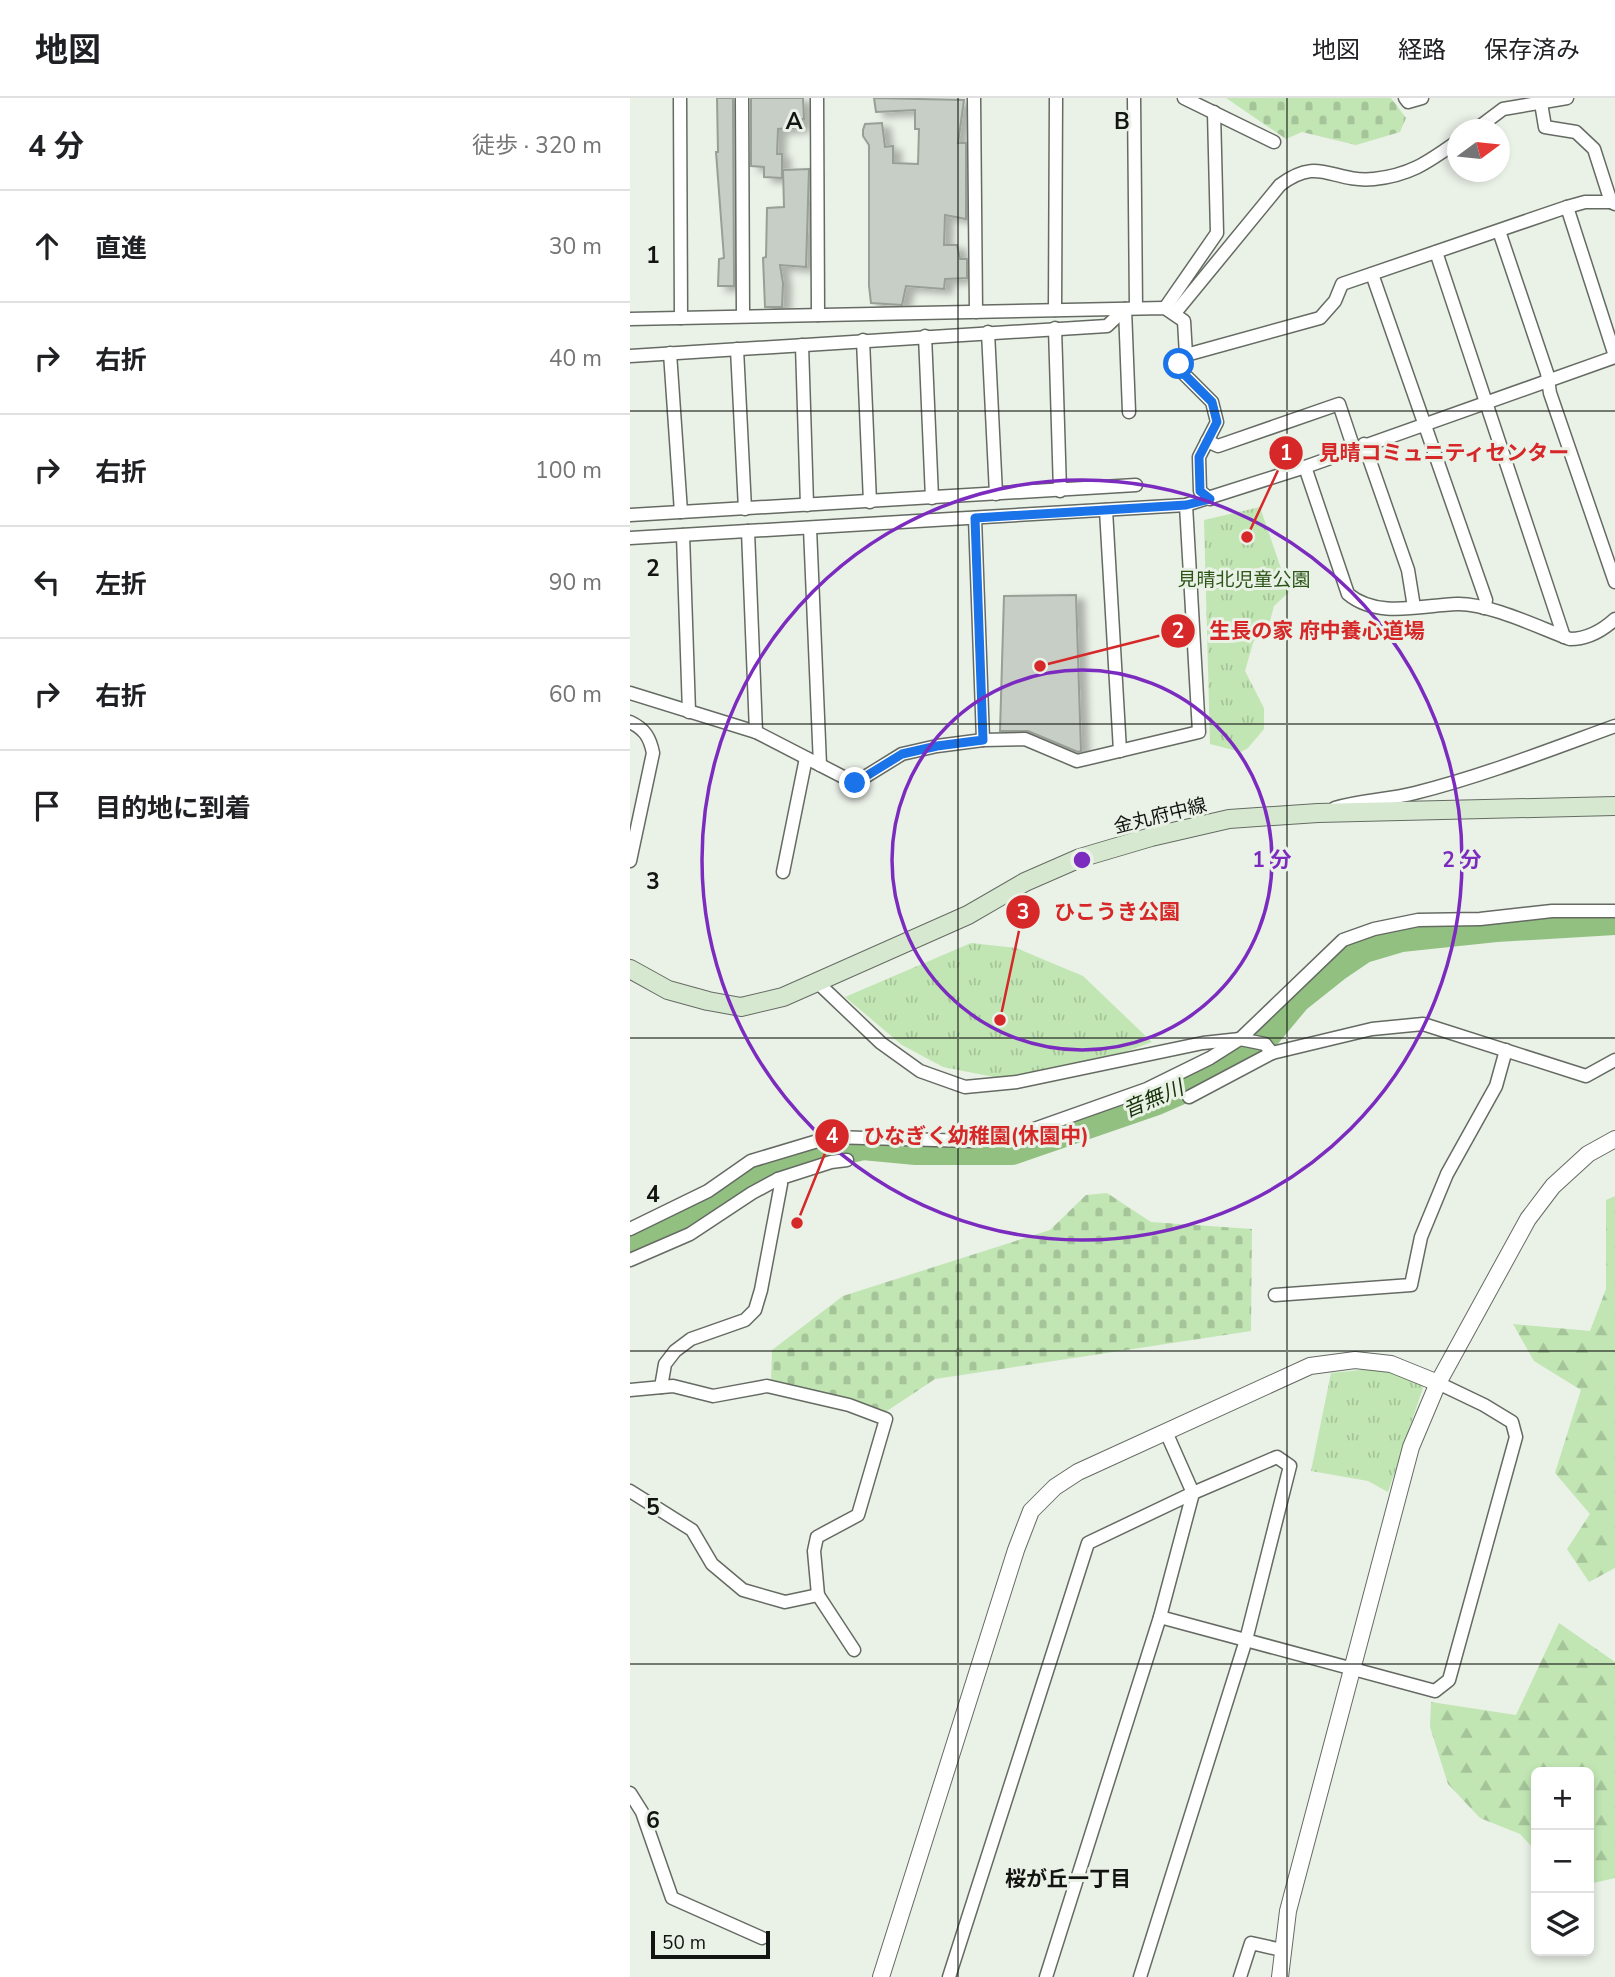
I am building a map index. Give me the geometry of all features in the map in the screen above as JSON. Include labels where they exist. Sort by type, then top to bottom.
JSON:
[{"type":"main road","name":"金丸府中線","points":[[630,969],[668,989],[741,1007],[783,997],[968,915],[1025,882],[1080,858],[1151,837],[1229,819],[1318,813],[1615,806]]},
{"type":"street","points":[[680,98],[681,318]]},
{"type":"street","points":[[742,98],[743,317]]},
{"type":"street","points":[[817,98],[818,315]]},
{"type":"street","points":[[974,98],[976,312]]},
{"type":"street","points":[[1055,310],[1056,98]]},
{"type":"street","points":[[1129,412],[1134,98]]},
{"type":"street","points":[[1184,98],[1274,142]]},
{"type":"street","points":[[1405,98],[1408,102],[1422,98]]},
{"type":"street","points":[[1490,119],[1514,103],[1541,103],[1567,98]]},
{"type":"street","points":[[1210,499],[1200,491],[1199,457],[1217,422],[1212,402],[1182,372],[1179,364],[1186,355],[1320,318],[1335,301],[1342,284],[1585,202],[1613,203],[1594,149],[1576,132],[1545,127],[1541,103]]},
{"type":"street","points":[[1170,311],[1217,233],[1214,112]]},
{"type":"street","points":[[1170,311],[1280,185],[1296,173],[1312,169],[1348,178],[1374,179],[1419,169],[1447,150]]},
{"type":"street","points":[[630,538],[1186,505],[1305,467],[1615,356],[1567,208]]},
{"type":"street","points":[[1499,231],[1547,373],[1550,393],[1615,582]]},
{"type":"street","points":[[1436,252],[1564,637]]},
{"type":"street","points":[[1372,274],[1486,600],[1484,608]]},
{"type":"street","points":[[630,319],[1130,308],[1170,311],[1184,321],[1186,355]]},
{"type":"street","points":[[630,356],[1055,327],[1107,326],[1130,308]]},
{"type":"street","points":[[1055,327],[1060,491]]},
{"type":"street","points":[[988,332],[996,494]]},
{"type":"street","points":[[925,337],[932,498]]},
{"type":"street","points":[[863,341],[870,502]]},
{"type":"street","points":[[802,345],[807,505]]},
{"type":"street","points":[[737,349],[745,509]]},
{"type":"street","points":[[670,354],[681,512]]},
{"type":"street","points":[[1207,441],[1218,446],[1339,404],[1408,570],[1414,607]]},
{"type":"street","points":[[1305,467],[1348,594],[1359,603],[1388,609],[1460,604],[1484,608],[1564,637],[1580,639],[1606,627],[1615,619]]},
{"type":"street","points":[[630,515],[1136,485]]},
{"type":"street","points":[[630,693],[756,732],[855,783],[902,754],[937,746],[983,740],[1025,739],[1077,761],[1199,732],[1186,505]]},
{"type":"street","points":[[1106,510],[1120,751]]},
{"type":"street","points":[[975,518],[983,740]]},
{"type":"street","points":[[810,528],[820,765]]},
{"type":"street","points":[[748,531],[756,732]]},
{"type":"street","points":[[683,535],[689,712]]},
{"type":"street","points":[[630,722],[649,737],[653,753],[630,861]]},
{"type":"street","points":[[1318,813],[1357,801],[1412,794],[1471,777],[1615,726]]},
{"type":"street","points":[[783,872],[806,758]]},
{"type":"street","points":[[630,1229],[708,1191],[751,1161],[831,1137],[971,1142],[1017,1135],[1147,1089],[1210,1058],[1240,1038],[1343,940],[1374,929],[1418,920],[1480,919],[1552,911],[1615,911]]},
{"type":"street","points":[[817,982],[881,1043],[919,1071],[965,1087],[1017,1082],[1240,1038],[1269,1049]]},
{"type":"street","points":[[1189,1097],[1269,1049],[1373,1029],[1423,1024],[1586,1076],[1615,1060]]},
{"type":"street","points":[[1275,1294],[1411,1285],[1422,1237],[1447,1174],[1496,1086],[1506,1050]]},
{"type":"street","points":[[1280,1977],[1288,1912],[1411,1447],[1437,1383],[1528,1219],[1561,1178],[1588,1154],[1615,1139]]},
{"type":"street","points":[[630,1260],[690,1234],[778,1179],[831,1162],[847,1160]]},
{"type":"street","points":[[661,1387],[665,1364],[675,1351],[691,1339],[745,1320],[755,1310],[781,1184],[778,1179]]},
{"type":"street","points":[[881,1977],[1016,1550],[1031,1511],[1055,1487],[1078,1472],[1310,1366],[1355,1360],[1391,1364],[1484,1405],[1511,1422],[1516,1437],[1449,1680],[1435,1692],[1160,1616]]},
{"type":"street","points":[[630,1390],[673,1386],[713,1396],[767,1386],[849,1405],[886,1419],[858,1516],[817,1537],[814,1551],[818,1595],[854,1650]]},
{"type":"street","points":[[1046,1977],[1160,1616],[1192,1493],[1166,1432]]},
{"type":"street","points":[[950,1977],[1088,1542],[1277,1457],[1290,1466],[1246,1640],[1140,1977]]},
{"type":"street","points":[[630,1491],[692,1530],[712,1564],[743,1590],[785,1602],[818,1595]]},
{"type":"street","points":[[630,1793],[642,1812],[672,1898],[762,1938]]},
{"type":"street","points":[[1240,1977],[1251,1943],[1282,1950]]},
{"type":"green space","points":[[1226,98],[1391,98],[1406,118],[1400,132],[1356,145],[1302,132],[1286,139]]},
{"type":"green space","name":"見晴北児童公園","points":[[1260,507],[1289,592],[1274,606],[1270,621],[1253,643],[1245,671],[1264,708],[1264,729],[1248,748],[1241,752],[1210,744],[1204,520]]},
{"type":"green space","points":[[971,943],[1016,948],[1083,976],[1152,1042],[1111,1057],[1048,1071],[999,1078],[943,1067],[902,1045],[845,997]]},
{"type":"green space","points":[[1107,1193],[1151,1222],[1252,1229],[1251,1331],[935,1379],[884,1413],[771,1382],[772,1350],[843,1296],[1050,1230],[1086,1195]]},
{"type":"green space","points":[[1615,1196],[1615,1568],[1589,1582],[1567,1549],[1590,1514],[1555,1473],[1581,1390],[1534,1361],[1513,1324],[1590,1331],[1606,1289],[1606,1200]]},
{"type":"green space","points":[[1381,1368],[1424,1385],[1388,1492],[1368,1481],[1311,1471],[1331,1373]]},
{"type":"green space","points":[[1559,1623],[1615,1662],[1615,1878],[1594,1883],[1594,1767],[1531,1767],[1531,1846],[1520,1834],[1480,1818],[1448,1784],[1430,1727],[1431,1702],[1516,1715]]},
{"type":"building","points":[[717,98],[733,98],[734,286],[718,286],[719,259],[724,258],[716,152]]},
{"type":"building","points":[[751,98],[803,98],[802,127],[778,129],[777,154],[782,154],[782,178],[764,177],[764,167],[751,166]]},
{"type":"building","points":[[874,98],[964,100],[958,143],[966,143],[966,219],[945,215],[944,245],[957,245],[960,259],[967,259],[967,278],[945,279],[944,289],[906,286],[902,305],[871,303],[869,145],[863,136],[863,130],[865,124],[882,123],[885,147],[893,146],[893,163],[918,164],[919,129],[915,129],[915,110],[876,112]]},
{"type":"building","points":[[809,169],[806,267],[780,265],[783,283],[782,307],[765,307],[763,258],[766,257],[767,208],[784,207],[783,170]]},
{"type":"building","points":[[1076,595],[1081,751],[1078,752],[1028,731],[1000,731],[1004,596]]},
{"type":"waterway","name":"音無川","points":[[630,1250],[693,1221],[739,1185],[786,1164],[863,1146],[916,1151],[1012,1151],[1157,1101],[1218,1069],[1267,1035],[1297,999],[1364,949],[1401,938],[1496,928],[1615,921]]},
{"type":"place","name":"見晴コミュニティセンター","points":[[1247,537]]},
{"type":"place","name":"生長の家 府中養心道場","points":[[1040,666]]},
{"type":"place","name":"ひこうき公園","points":[[1000,1020]]},
{"type":"place","name":"ひなぎく幼稚園(休園中)","points":[[797,1223]]},
{"type":"district","name":"桜が丘一丁目","points":[[1068,1879]]},
{"type":"route","points":[[855,783],[902,754],[983,740],[975,518],[1186,505],[1210,499],[1200,491],[1199,457],[1217,422],[1212,402],[1182,372],[1179,364]]}]
